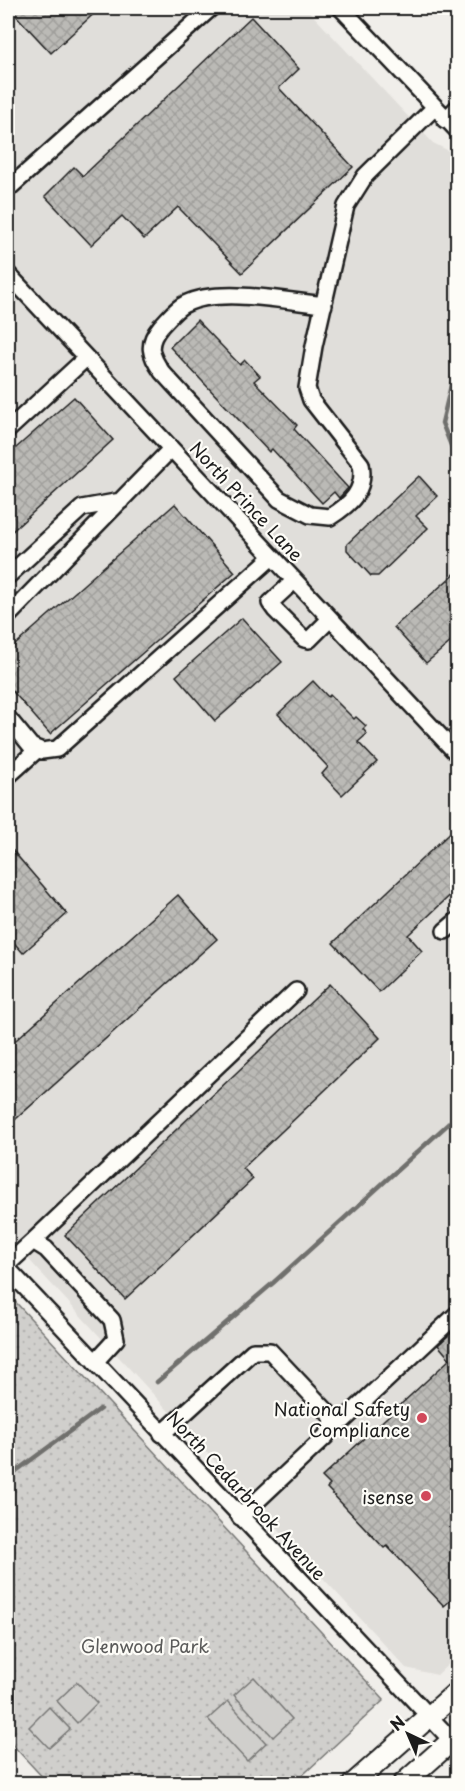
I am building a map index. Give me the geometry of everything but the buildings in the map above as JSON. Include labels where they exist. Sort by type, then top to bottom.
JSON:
[{"type":"main road","points":[[353,1784],[458,1691]]},
{"type":"main road","points":[[403,1784],[455,1741]]},
{"type":"street","points":[[8,189],[211,8]]},
{"type":"street","points":[[341,8],[439,114],[458,131]]},
{"type":"street","points":[[324,305],[236,295],[198,299],[183,304],[159,329],[151,345],[152,357],[162,372],[279,499],[310,514],[330,518],[343,509],[355,496],[363,476],[361,464],[311,400],[307,388],[346,206],[365,176],[439,114],[458,108]]},
{"type":"street","name":"North Prince Lane","points":[[8,274],[458,755]]},
{"type":"street","points":[[8,430],[86,358]]},
{"type":"street","points":[[8,616],[171,449]]},
{"type":"street","points":[[8,576],[82,508],[121,501]]},
{"type":"street","points":[[8,718],[31,746],[42,751],[57,749],[272,557]]},
{"type":"street","points":[[294,581],[270,603],[275,610],[304,639],[309,640],[330,619]]},
{"type":"street","points":[[8,776],[38,749]]},
{"type":"street","points":[[446,931],[458,920]]},
{"type":"street","points":[[8,1264],[296,991]]},
{"type":"street","points":[[33,1241],[46,1249],[112,1320],[116,1339],[95,1362]]},
{"type":"street","name":"North Cedarbrook Avenue","points":[[8,1269],[428,1717],[455,1741]]},
{"type":"street","points":[[332,1425],[344,1420],[458,1313]]},
{"type":"street","points":[[162,1434],[253,1351],[270,1351],[334,1419],[326,1436],[240,1517]]},
{"type":"shaded area","points":[[8,8],[306,8],[433,143],[457,155],[457,1656],[437,1675],[406,1668],[8,1237]]},
{"type":"green space","name":"Glenwood Park","points":[[8,1294],[384,1700],[294,1783],[48,1783],[8,1740]]},
{"type":"green space","points":[[254,1677],[292,1719],[273,1737],[234,1695]]},
{"type":"green space","points":[[77,1682],[97,1703],[77,1723],[57,1701]]},
{"type":"green space","points":[[228,1701],[266,1743],[247,1761],[208,1719]]},
{"type":"green space","points":[[49,1707],[70,1729],[49,1748],[29,1727]]},
{"type":"waterway","points":[[458,356],[442,423],[458,463]]},
{"type":"waterway","points":[[157,1382],[273,1283],[458,1115]]},
{"type":"waterway","points":[[8,1477],[100,1409]]},
{"type":"place","name":"National Safety Compliance","points":[[422,1418]]},
{"type":"place","name":"isense","points":[[426,1496]]}]
